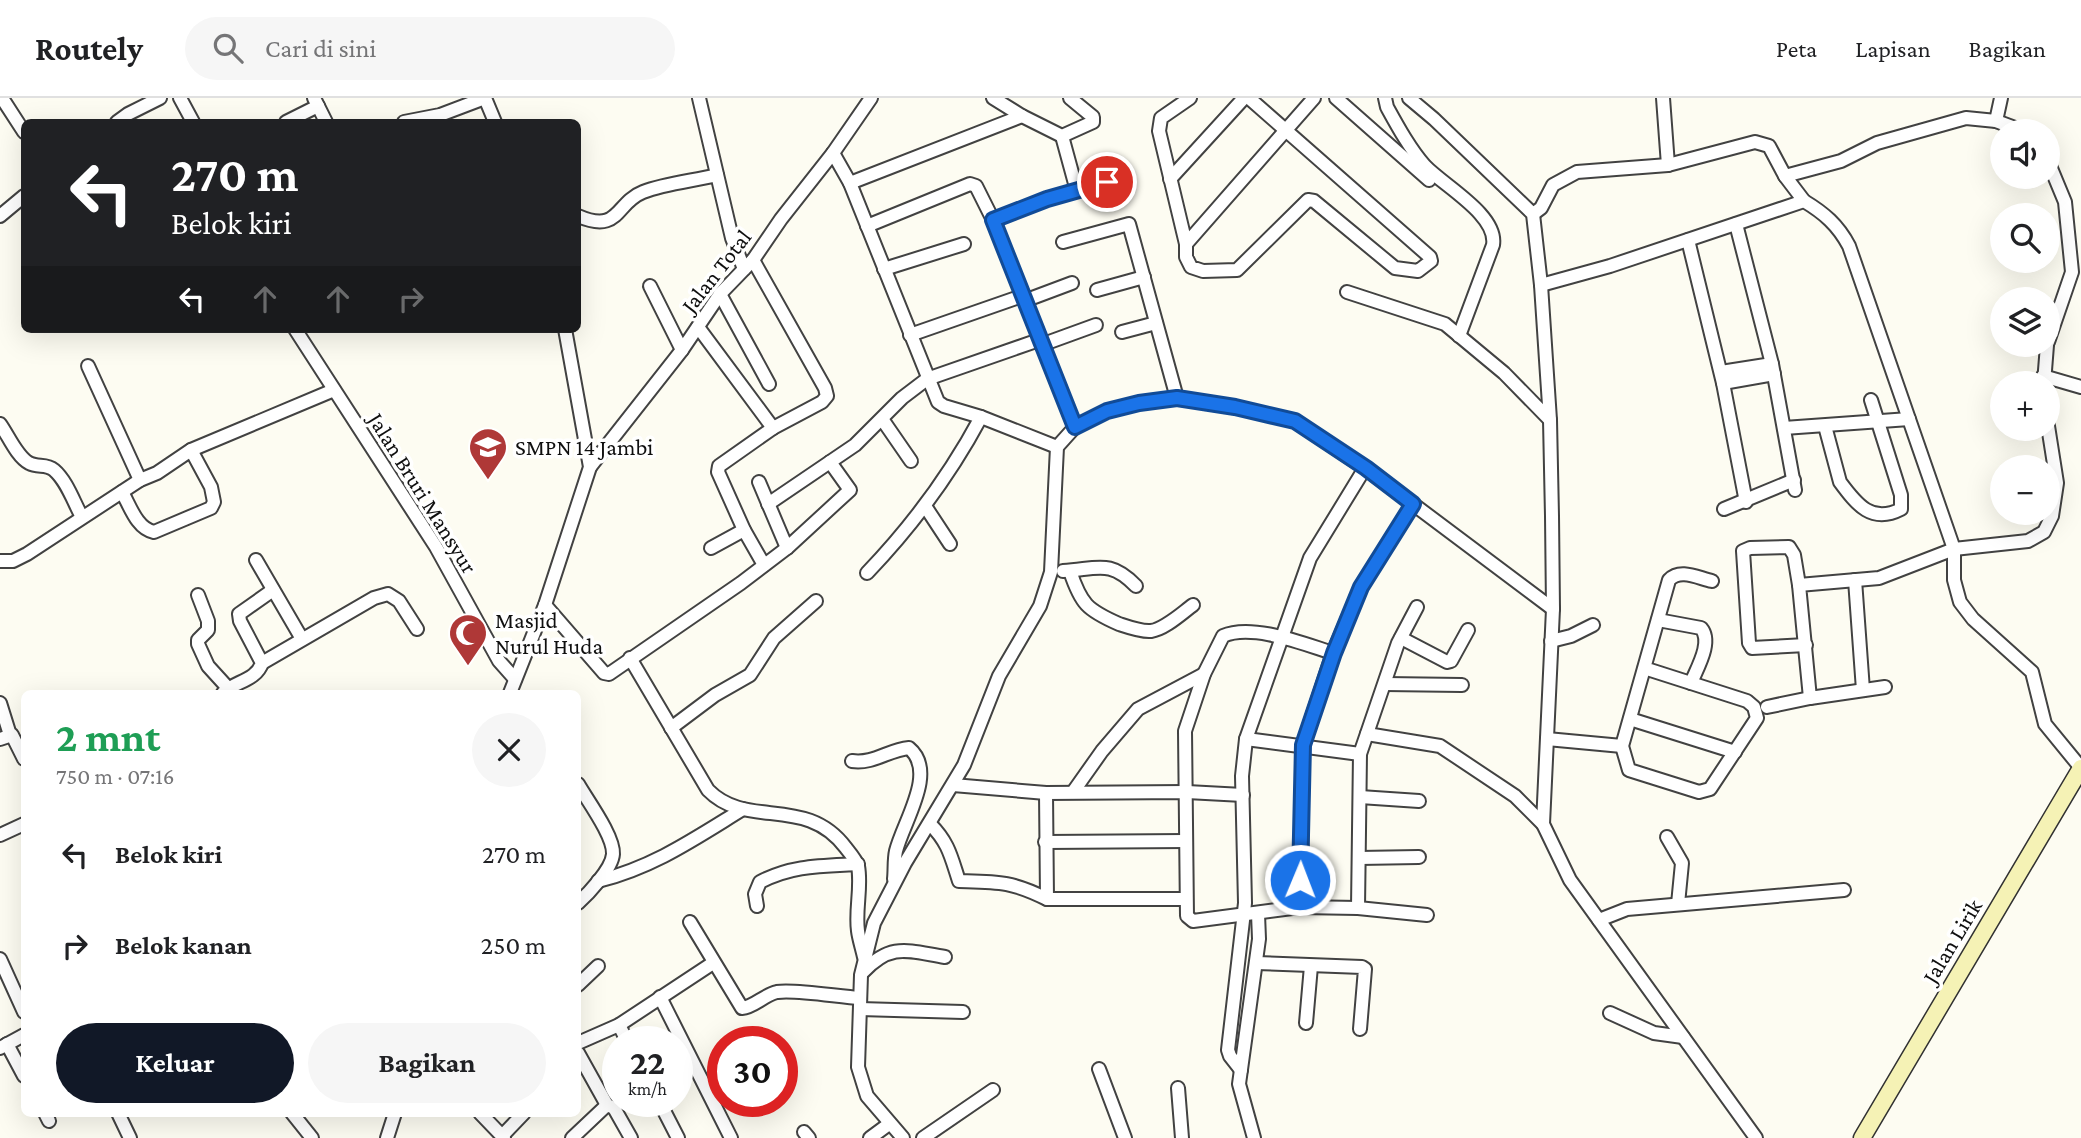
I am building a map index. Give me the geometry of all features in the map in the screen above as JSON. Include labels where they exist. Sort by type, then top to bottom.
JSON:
[{"type":"main road","name":"Jalan Lirik","points":[[1862,1138],[2081,768]]},
{"type":"street","points":[[2,98],[21,127]]},
{"type":"street","points":[[121,119],[160,98]]},
{"type":"street","points":[[180,98],[191,119]]},
{"type":"street","points":[[403,118],[440,115],[485,98],[494,119]]},
{"type":"street","points":[[699,98],[732,238],[744,270]]},
{"type":"street","points":[[1062,136],[1094,120],[1070,98]]},
{"type":"street","points":[[1170,179],[1247,98],[1430,257],[1431,261],[1418,271],[1395,268],[1314,201],[1308,200],[1237,270],[1203,271],[1191,267],[1186,257],[1186,244],[1170,179],[1159,131],[1161,118],[1190,98]]},
{"type":"street","points":[[1186,244],[1314,98]]},
{"type":"street","points":[[1336,98],[1468,215]]},
{"type":"street","points":[[1385,98],[1393,119],[1426,167],[1478,212],[1493,233],[1493,245],[1459,336]]},
{"type":"street","points":[[1663,98],[1668,165]]},
{"type":"street","points":[[1996,119],[2001,98]]},
{"type":"street","name":"Jalan Total","points":[[590,467],[682,350],[720,294],[753,260],[781,219],[833,153],[868,99]]},
{"type":"street","points":[[1411,99],[1533,214],[1541,285],[1550,420],[1553,609],[1543,824]]},
{"type":"street","points":[[1000,100],[1022,116],[1062,136],[1077,191]]},
{"type":"street","points":[[290,119],[316,102],[324,119]]},
{"type":"street","points":[[850,183],[1022,116]]},
{"type":"street","points":[[1785,176],[1841,161],[1877,143],[1966,118],[1990,120]]},
{"type":"street","points":[[1533,214],[1541,208],[1553,185],[1577,172],[1668,165],[1755,142],[1769,146],[1785,176],[1804,201],[1822,212],[1840,229],[1849,246],[1954,549],[1954,580],[1959,602],[1973,619],[2032,672],[2045,724],[2081,768]]},
{"type":"street","points":[[833,153],[850,183],[938,402],[1057,447]]},
{"type":"street","points":[[581,217],[593,222],[608,219],[619,214],[631,200],[643,192],[717,175]]},
{"type":"street","points":[[993,220],[1107,182]]},
{"type":"street","points":[[867,226],[970,184],[976,187],[993,220],[1075,427]]},
{"type":"street","points":[[2060,189],[2065,202],[2072,272],[2060,306]]},
{"type":"street","points":[[0,216],[21,198]]},
{"type":"street","points":[[1541,285],[1610,266],[1804,201]]},
{"type":"street","points":[[1063,242],[1129,224],[1177,398]]},
{"type":"street","points":[[1724,509],[1795,485],[1773,369],[1736,224]]},
{"type":"street","points":[[1688,240],[1722,377],[1746,502]]},
{"type":"street","points":[[884,269],[964,244]]},
{"type":"street","points":[[753,260],[827,396],[822,402],[773,428],[719,466],[718,472],[744,530],[764,565]]},
{"type":"street","points":[[1097,290],[1144,277]]},
{"type":"street","points":[[910,335],[1072,283]]},
{"type":"street","points":[[650,286],[682,350]]},
{"type":"street","points":[[1347,292],[1445,324],[1504,373],[1550,420]]},
{"type":"street","points":[[720,294],[769,384]]},
{"type":"street","points":[[1122,332],[1156,323]]},
{"type":"street","points":[[768,504],[855,445],[902,398],[927,379],[1096,325]]},
{"type":"street","points":[[698,327],[773,428]]},
{"type":"street","name":"Jalan Bruri Mansyur","points":[[298,333],[436,547],[499,661],[515,679]]},
{"type":"street","points":[[511,690],[545,605],[590,467],[566,333]]},
{"type":"street","points":[[88,366],[140,480]]},
{"type":"street","points":[[1722,377],[1773,369]]},
{"type":"street","points":[[2060,383],[2081,387]]},
{"type":"street","points":[[0,561],[13,561],[27,554],[191,450],[334,390]]},
{"type":"street","points":[[903,1138],[867,1096],[858,1068],[861,975],[874,923],[964,765],[999,677],[1040,606],[1051,572],[1057,447],[1075,427],[1107,411],[1177,398],[1235,407],[1295,421],[1366,468],[1553,609]]},
{"type":"street","points":[[1825,426],[1840,482],[1876,516],[1884,516],[1901,509],[1901,495],[1871,400]]},
{"type":"street","points":[[867,573],[925,506],[964,449],[981,417]]},
{"type":"street","points":[[882,419],[911,461]]},
{"type":"street","points":[[1784,428],[1909,419]]},
{"type":"street","points":[[0,424],[26,462],[52,467],[82,517]]},
{"type":"street","points":[[1799,585],[1879,578],[1954,549],[2028,541],[2044,533],[2052,516],[2057,483],[2050,441]]},
{"type":"street","points":[[122,492],[147,531],[154,532],[211,508],[215,502],[211,486],[191,450]]},
{"type":"street","points":[[545,605],[604,673],[609,674],[787,548],[850,490],[830,462]]},
{"type":"street","points":[[1241,1070],[1228,1050],[1245,903],[1242,776],[1246,739],[1310,558],[1366,468]]},
{"type":"street","points":[[759,482],[787,548]]},
{"type":"street","points":[[1300,907],[1303,745],[1334,653],[1361,587],[1413,504]]},
{"type":"street","points":[[925,506],[950,544]]},
{"type":"street","points":[[711,548],[744,530]]},
{"type":"street","points":[[1806,645],[1752,648],[1749,643],[1743,551],[1750,548],[1789,547],[1794,555],[1799,585],[1806,645],[1811,698]]},
{"type":"street","points":[[256,559],[302,639]]},
{"type":"street","points":[[1051,572],[1109,567],[1123,573],[1136,586]]},
{"type":"street","points":[[1069,571],[1076,591],[1093,612],[1127,627],[1151,631],[1193,605]]},
{"type":"street","points":[[1644,668],[1747,701],[1754,707],[1757,718],[1710,789],[1699,792],[1629,770],[1622,746],[1630,719],[1644,668],[1669,580],[1681,573],[1712,581]]},
{"type":"street","points":[[1855,580],[1863,690]]},
{"type":"street","points":[[262,663],[239,614],[273,590]]},
{"type":"street","points":[[227,690],[254,675],[262,663],[374,598],[388,594],[399,601],[417,629]]},
{"type":"street","points":[[198,595],[208,621],[208,630],[198,640],[198,644],[208,666],[224,690]]},
{"type":"street","points":[[671,728],[715,695],[750,675],[774,638],[816,601]]},
{"type":"street","points":[[1358,908],[1360,754],[1401,638],[1417,607]]},
{"type":"street","points":[[1658,620],[1701,628],[1706,634],[1706,642],[1691,683]]},
{"type":"street","points":[[1551,641],[1571,636],[1593,625]]},
{"type":"street","points":[[1401,638],[1447,662],[1451,661],[1468,630]]},
{"type":"street","points":[[1334,653],[1282,638],[1232,632],[1223,636],[1204,674],[1185,731],[1187,916],[1194,921],[1300,907],[1358,908],[1427,915]]},
{"type":"street","points":[[630,658],[708,790],[718,801],[743,809],[817,822],[836,834],[858,864],[858,930],[865,959]]},
{"type":"street","points":[[1073,792],[1102,751],[1138,709],[1204,674]]},
{"type":"street","points":[[1385,684],[1462,685]]},
{"type":"street","points":[[1767,707],[1885,687]]},
{"type":"street","points":[[0,703],[5,737],[21,756]]},
{"type":"street","points":[[1630,719],[1735,752]]},
{"type":"street","points":[[1367,734],[1440,746],[1515,796],[1543,824],[1570,880],[1756,1138]]},
{"type":"street","points":[[1246,739],[1360,754]]},
{"type":"street","points":[[1547,739],[1622,746]]},
{"type":"street","points":[[852,761],[864,762],[898,749],[909,748],[916,754],[920,765],[919,789],[896,851],[894,886]]},
{"type":"street","points":[[953,785],[1046,793],[1187,792],[1243,795]]},
{"type":"street","points":[[581,789],[611,841],[612,848],[611,861],[581,900]]},
{"type":"street","points":[[1046,793],[1047,899]]},
{"type":"street","points":[[1360,797],[1419,801]]},
{"type":"street","points":[[598,881],[662,859],[743,809]]},
{"type":"street","points":[[930,824],[943,837],[959,881],[1005,882],[1047,899],[1186,899]]},
{"type":"street","points":[[0,835],[21,825]]},
{"type":"street","points":[[1667,837],[1682,863],[1678,904]]},
{"type":"street","points":[[1045,842],[1186,841]]},
{"type":"street","points":[[1359,858],[1419,857]]},
{"type":"street","points":[[757,906],[755,894],[760,882],[774,875],[791,869],[858,864]]},
{"type":"street","points":[[1599,920],[1627,909],[1844,890]]},
{"type":"street","points":[[1255,1138],[1239,1084],[1259,939],[1258,914]]},
{"type":"street","points":[[690,922],[742,1008],[747,1008],[762,996],[779,992],[860,1004],[963,1012]]},
{"type":"street","points":[[861,975],[887,952],[899,949],[945,957]]},
{"type":"street","points":[[0,959],[21,1005]]},
{"type":"street","points":[[581,1042],[619,1025],[713,963]]},
{"type":"street","points":[[1256,963],[1366,969],[1360,1029]]},
{"type":"street","points":[[581,982],[598,966]]},
{"type":"street","points":[[1306,1023],[1311,966]]},
{"type":"street","points":[[660,998],[731,1138]]},
{"type":"street","points":[[1610,1013],[1654,1033],[1683,1037]]},
{"type":"street","points":[[21,1037],[4,1046],[21,1072]]},
{"type":"street","points":[[581,1062],[602,1097]]},
{"type":"street","points":[[1099,1069],[1125,1138]]},
{"type":"street","points":[[1178,1087],[1182,1138]]},
{"type":"street","points":[[923,1138],[993,1090]]},
{"type":"street","points":[[572,1138],[602,1110]]},
{"type":"street","points":[[120,1117],[130,1138]]},
{"type":"street","points":[[295,1117],[312,1138]]},
{"type":"street","points":[[387,1138],[394,1117]]},
{"type":"street","points":[[484,1117],[503,1137],[520,1117]]},
{"type":"street","points":[[619,1117],[631,1138]]},
{"type":"street","points":[[667,1117],[678,1138]]},
{"type":"street","points":[[870,1138],[889,1124]]},
{"type":"place","name":"SMPN 14 Jambi","points":[[488,481]]},
{"type":"place","name":"Masjid Nurul Huda","points":[[468,667]]},
{"type":"route","points":[[1107,182],[1047,199],[993,220],[1075,427],[1107,411],[1177,398],[1235,407],[1295,421],[1366,468],[1413,504],[1361,587],[1334,653],[1303,745],[1300,880]]}]
